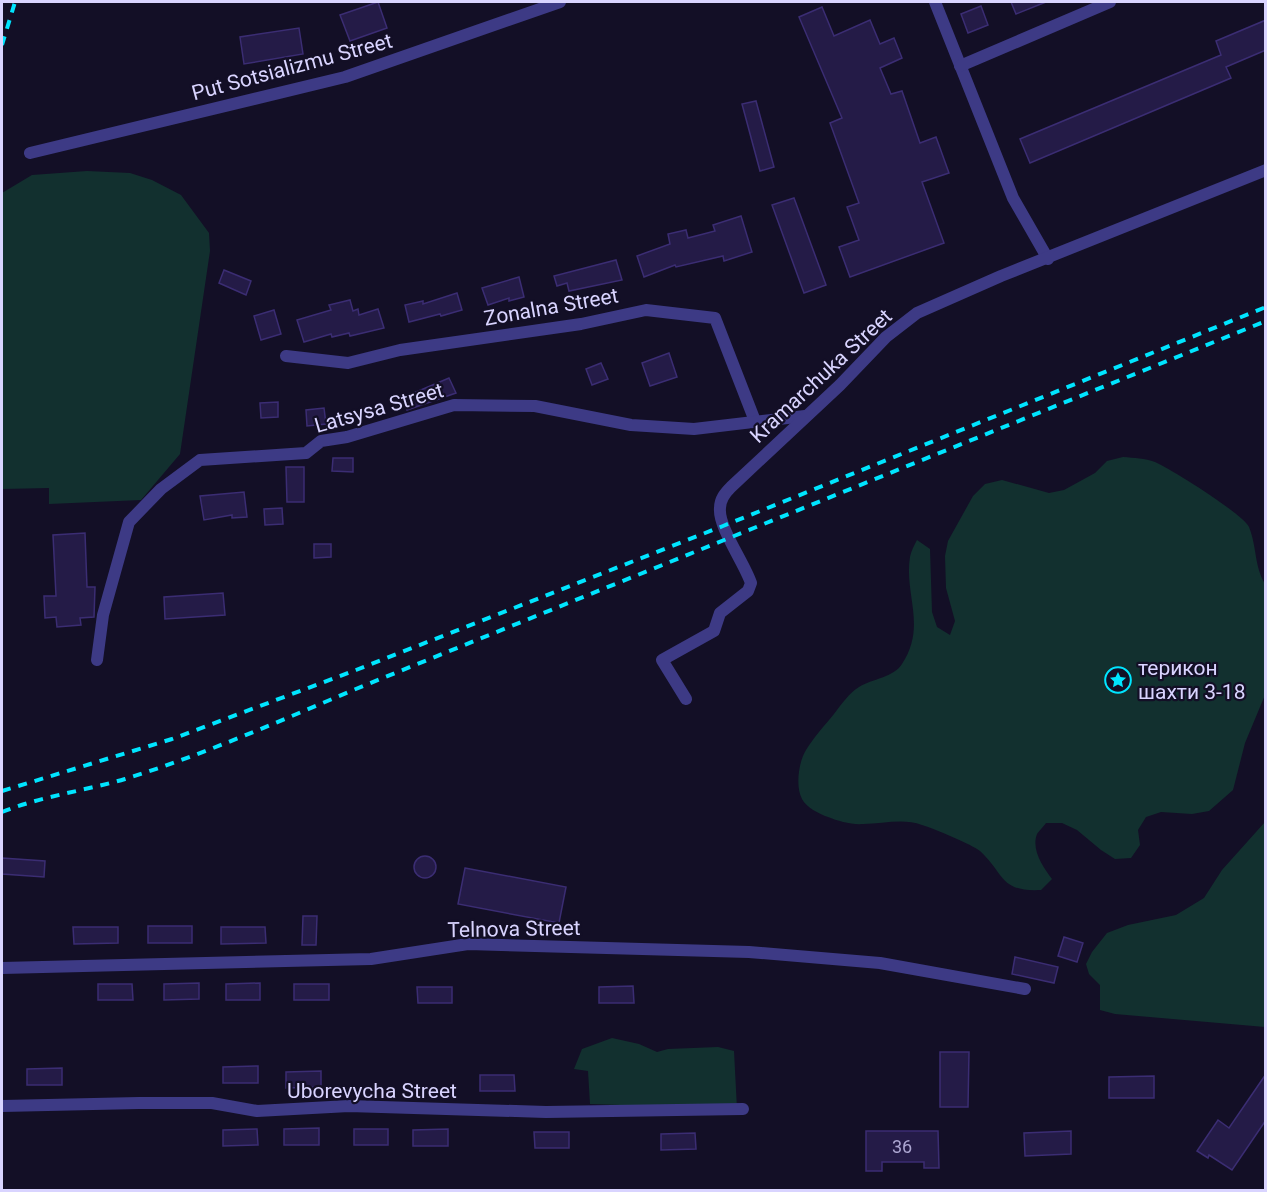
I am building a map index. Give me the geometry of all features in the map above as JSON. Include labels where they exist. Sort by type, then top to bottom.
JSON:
[{"type":"street","name":"Put Sotsializmu Street","points":[[30,153],[345,77],[560,2]]},
{"type":"street","points":[[935,2],[1013,198],[1048,259]]},
{"type":"street","points":[[960,66],[1110,2]]},
{"type":"street","name":"Kramarchuka Street","points":[[686,699],[662,660],[714,631],[720,613],[748,591],[751,583],[723,526],[719,509],[722,498],[731,486],[840,385],[886,337],[917,313],[1001,276],[1266,171]]},
{"type":"street","name":"Zonalna Street","points":[[286,356],[348,363],[400,350],[581,324],[646,310],[715,318],[755,421]]},
{"type":"street","name":"Latsysa Street","points":[[97,660],[103,615],[129,522],[161,489],[200,460],[306,453],[321,441],[347,437],[454,405],[534,406],[631,425],[694,429],[805,416]]},
{"type":"street","name":"Telnova Street","points":[[2,968],[371,959],[468,944],[676,949],[785,955],[880,963],[1025,989]]},
{"type":"street","name":"Uborevycha Street","points":[[2,1106],[212,1103],[257,1112],[350,1106],[546,1112],[743,1109]]},
{"type":"green space","points":[[87,171],[130,173],[152,180],[181,195],[209,233],[210,251],[180,454],[141,500],[49,504],[49,488],[2,489],[2,193],[32,175]]},
{"type":"green space","points":[[1123,457],[1151,461],[1176,473],[1234,512],[1249,527],[1252,534],[1259,570],[1265,584],[1265,695],[1245,743],[1233,790],[1209,811],[1192,814],[1161,812],[1146,817],[1138,830],[1140,845],[1131,858],[1115,859],[1077,830],[1062,823],[1046,823],[1037,834],[1036,846],[1042,864],[1052,879],[1041,890],[1027,890],[1010,885],[976,848],[927,827],[908,822],[850,823],[824,816],[806,805],[800,794],[798,781],[801,760],[809,745],[852,692],[864,684],[894,672],[902,664],[909,650],[914,623],[909,571],[910,555],[917,540],[930,549],[932,612],[937,627],[950,635],[955,621],[946,588],[945,556],[948,541],[973,496],[985,484],[1002,480],[1049,493],[1064,490],[1095,473],[1107,461]]},
{"type":"green space","points":[[1265,822],[1265,1027],[1115,1014],[1100,1010],[1100,985],[1089,974],[1086,964],[1107,933],[1128,925],[1176,915],[1204,898],[1222,870]]},
{"type":"green space","points":[[612,1038],[639,1044],[657,1052],[668,1049],[718,1047],[734,1051],[737,1109],[590,1104],[588,1071],[574,1069],[582,1049]]},
{"type":"building","points":[[378,2],[387,28],[350,41],[340,15]]},
{"type":"building","points":[[1011,2],[1046,2],[1016,14]]},
{"type":"building","points":[[981,6],[988,25],[968,33],[961,14]]},
{"type":"building","points":[[822,7],[834,36],[870,20],[880,44],[894,38],[902,58],[880,68],[891,94],[902,91],[920,143],[936,137],[949,173],[922,182],[944,243],[850,277],[839,247],[859,240],[847,207],[859,203],[830,123],[842,118],[799,17]]},
{"type":"building","points":[[1266,20],[1266,50],[1226,67],[1231,78],[1030,163],[1020,139],[1221,55],[1216,41]]},
{"type":"building","points":[[299,28],[303,54],[244,64],[240,37]]},
{"type":"building","points":[[756,101],[774,167],[760,171],[742,104]]},
{"type":"building","points":[[794,198],[826,285],[804,293],[772,205]]},
{"type":"building","points":[[741,216],[752,252],[724,261],[723,256],[676,267],[675,265],[644,277],[637,256],[670,244],[668,234],[686,230],[688,238],[715,231],[713,225]]},
{"type":"building","points":[[616,260],[622,280],[569,291],[567,283],[557,286],[554,276]]},
{"type":"building","points":[[224,270],[251,281],[246,295],[219,283]]},
{"type":"building","points":[[519,277],[524,297],[509,301],[509,298],[488,305],[482,288]]},
{"type":"building","points":[[457,293],[462,310],[409,322],[405,305],[423,301],[423,304]]},
{"type":"building","points":[[350,300],[353,311],[358,309],[359,315],[378,309],[384,328],[350,336],[349,333],[332,337],[331,334],[304,342],[297,320],[331,310],[329,305]]},
{"type":"building","points":[[274,310],[281,334],[261,340],[254,316]]},
{"type":"building","points":[[669,353],[677,377],[650,386],[642,363]]},
{"type":"building","points":[[601,363],[608,379],[592,385],[586,369]]},
{"type":"building","points":[[449,378],[456,393],[407,410],[402,398]]},
{"type":"building","points":[[278,402],[278,417],[261,418],[260,403]]},
{"type":"building","points":[[324,408],[326,424],[307,426],[306,410]]},
{"type":"building","points":[[333,458],[353,458],[353,472],[332,471]]},
{"type":"building","points":[[286,467],[304,467],[304,502],[287,502]]},
{"type":"building","points":[[244,492],[247,517],[232,518],[232,515],[204,520],[200,496]]},
{"type":"building","points":[[282,508],[283,524],[265,525],[264,509]]},
{"type":"building","points":[[85,533],[87,587],[95,587],[94,617],[80,618],[81,625],[57,627],[56,617],[45,618],[44,596],[56,596],[53,535]]},
{"type":"building","points":[[314,544],[331,544],[331,557],[314,558]]},
{"type":"building","points":[[223,593],[225,615],[165,619],[164,597]]},
{"type":"building","points":[[425,856],[433,859],[436,867],[433,875],[425,878],[417,875],[414,867],[417,859]]},
{"type":"building","points":[[2,858],[45,861],[44,877],[2,874]]},
{"type":"building","points":[[465,868],[566,887],[559,923],[458,904]]},
{"type":"building","points":[[303,916],[317,916],[316,945],[302,945]]},
{"type":"building","points":[[148,926],[192,926],[192,943],[148,943]]},
{"type":"building","points":[[73,927],[118,927],[118,943],[74,944]]},
{"type":"building","points":[[221,927],[265,927],[266,943],[221,944]]},
{"type":"building","points":[[1064,937],[1083,943],[1077,962],[1058,956]]},
{"type":"building","points":[[1015,957],[1058,967],[1054,983],[1012,974]]},
{"type":"building","points":[[199,983],[199,999],[164,1000],[164,984]]},
{"type":"building","points":[[260,983],[260,1000],[226,1000],[226,984]]},
{"type":"building","points":[[98,984],[132,984],[133,1000],[98,1000]]},
{"type":"building","points":[[294,984],[329,984],[329,1000],[294,1000]]},
{"type":"building","points":[[633,986],[634,1003],[599,1003],[599,987]]},
{"type":"building","points":[[417,987],[452,987],[452,1003],[418,1003]]},
{"type":"building","points":[[940,1052],[969,1052],[968,1107],[940,1107]]},
{"type":"building","points":[[258,1066],[258,1083],[223,1083],[223,1067]]},
{"type":"building","points":[[62,1068],[62,1085],[27,1085],[27,1069]]},
{"type":"building","points":[[321,1071],[321,1087],[286,1088],[286,1072]]},
{"type":"building","points":[[1266,1074],[1266,1120],[1232,1170],[1209,1155],[1208,1158],[1197,1151],[1218,1120],[1229,1128]]},
{"type":"building","points":[[480,1075],[514,1075],[515,1091],[480,1091]]},
{"type":"building","points":[[1154,1076],[1154,1098],[1109,1098],[1109,1077]]},
{"type":"building","points":[[319,1128],[319,1145],[284,1145],[284,1129]]},
{"type":"building","points":[[257,1129],[258,1145],[223,1146],[223,1130]]},
{"type":"building","points":[[354,1129],[388,1129],[388,1145],[354,1145]]},
{"type":"building","points":[[448,1129],[448,1146],[413,1146],[413,1130]]},
{"type":"building","points":[[866,1131],[938,1131],[939,1168],[924,1168],[924,1162],[882,1162],[882,1171],[866,1171]]},
{"type":"building","points":[[1071,1131],[1071,1154],[1025,1156],[1024,1133]]},
{"type":"building","points":[[534,1132],[569,1132],[569,1148],[535,1148]]},
{"type":"building","points":[[695,1133],[696,1149],[661,1150],[661,1134]]},
{"type":"railway","points":[[2,45],[15,2]]},
{"type":"railway","points":[[2,791],[172,739],[356,670],[723,526],[1266,307]]},
{"type":"railway","points":[[2,812],[32,802],[125,779],[215,747],[1266,321]]},
{"type":"place","name":"терикон шахти 3-18","points":[[1118,680]]}]
